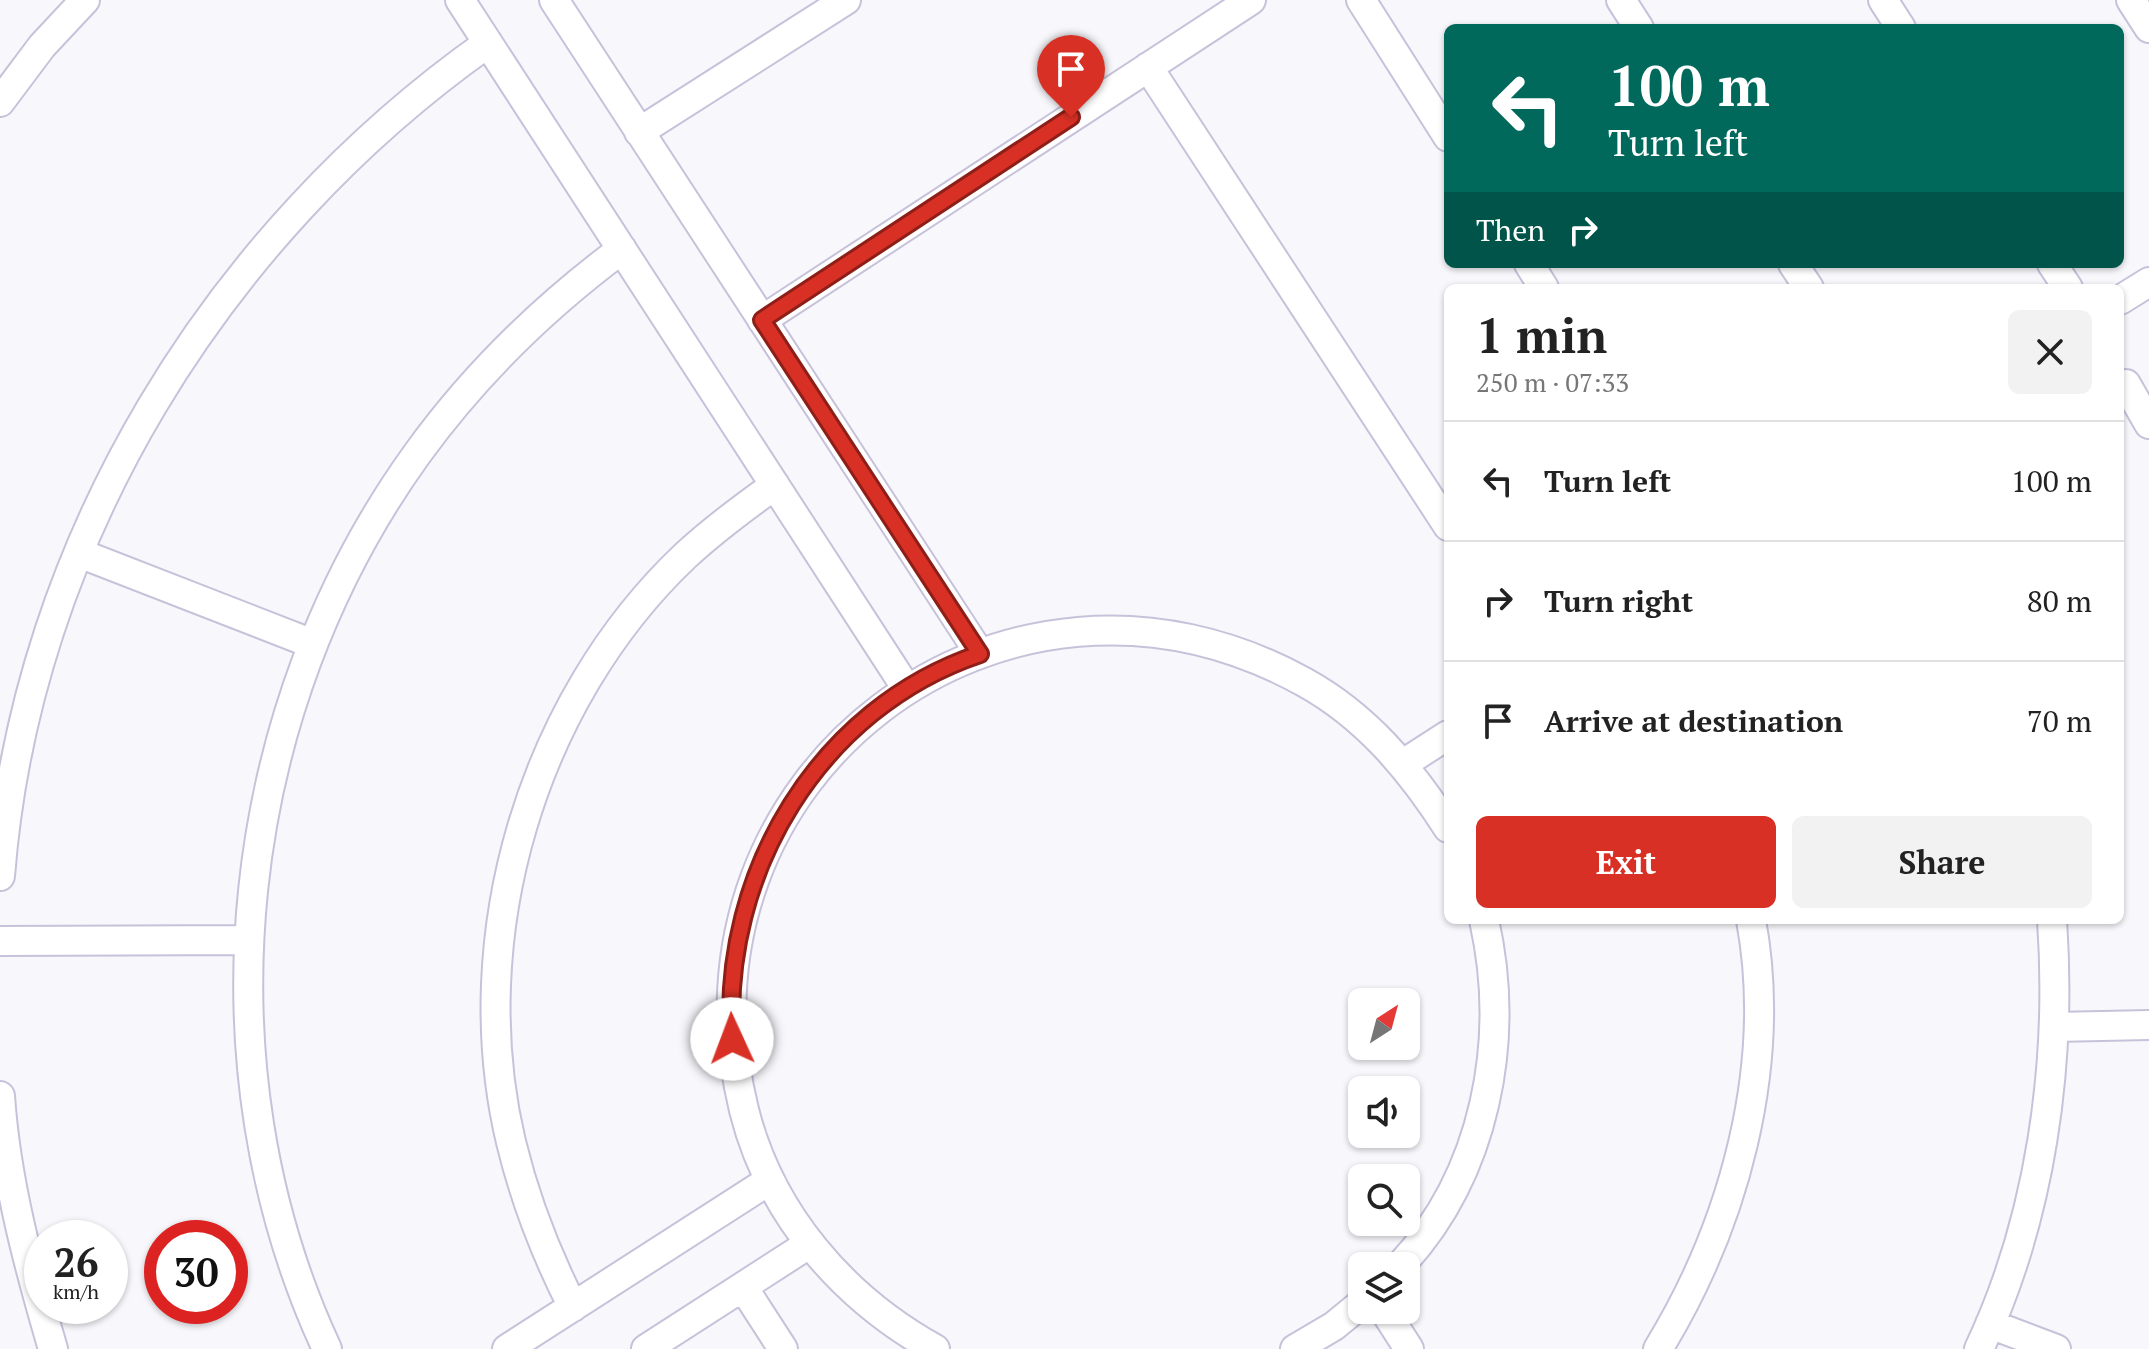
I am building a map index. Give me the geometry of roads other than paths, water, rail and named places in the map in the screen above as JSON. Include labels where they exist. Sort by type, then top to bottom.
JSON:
[{"type":"street","points":[[0,102],[42,46],[85,0]]},
{"type":"street","points":[[460,0],[907,689]]},
{"type":"street","points":[[554,0],[980,654]]},
{"type":"street","points":[[639,132],[846,0]]},
{"type":"street","points":[[762,320],[1251,0]]},
{"type":"street","points":[[1361,0],[1444,131]]},
{"type":"street","points":[[1621,0],[1636,24]]},
{"type":"street","points":[[1883,0],[1898,24]]},
{"type":"street","points":[[2131,0],[2149,28]]},
{"type":"street","points":[[0,876],[14,774],[11,738],[32,691],[79,553],[124,455],[166,382],[213,312],[264,246],[321,183],[383,125],[448,71],[488,43]]},
{"type":"street","points":[[1148,67],[1444,520]]},
{"type":"street","points":[[327,1349],[287,1243],[266,1163],[253,1081],[248,998],[250,916],[262,820],[277,752],[301,673],[333,597],[371,524],[417,454],[468,389],[525,329],[622,249]]},
{"type":"street","points":[[2124,298],[2149,282]]},
{"type":"street","points":[[2132,380],[2149,424]]},
{"type":"street","points":[[573,1307],[530,1208],[511,1140],[500,1071],[496,1000],[500,930],[513,860],[538,780],[561,728],[595,667],[636,610],[684,557],[737,511],[775,485]]},
{"type":"street","points":[[79,553],[313,644]]},
{"type":"street","points":[[935,1349],[902,1331],[852,1291],[809,1244],[770,1180],[750,1132],[735,1071],[730,1007],[736,944],[752,883],[778,825],[813,773],[857,727],[907,689],[964,659],[1024,640],[1087,630],[1150,631],[1213,643],[1261,660],[1307,683],[1349,712],[1387,746],[1420,785],[1444,822]]},
{"type":"street","points":[[1403,764],[1444,738]]},
{"type":"street","points":[[1411,1252],[1438,1216],[1462,1171],[1480,1124],[1491,1074],[1496,1023],[1494,973],[1485,924]]},
{"type":"street","points":[[1658,1349],[1682,1310],[1710,1251],[1732,1189],[1747,1125],[1756,1059],[1758,994],[1751,924]]},
{"type":"street","points":[[2052,924],[2054,1027],[2046,1115],[2032,1191],[2012,1264],[1984,1336],[2056,1349]]},
{"type":"street","points":[[0,941],[249,940]]},
{"type":"street","points":[[2054,1027],[2149,1025]]},
{"type":"street","points":[[0,1096],[13,1194],[53,1349]]},
{"type":"street","points":[[507,1349],[770,1180]]},
{"type":"street","points":[[646,1349],[809,1244]]},
{"type":"street","points":[[743,1287],[783,1349]]},
{"type":"street","points":[[1295,1349],[1329,1341],[1348,1319]]},
{"type":"street","points":[[1393,1324],[1409,1349]]}]
